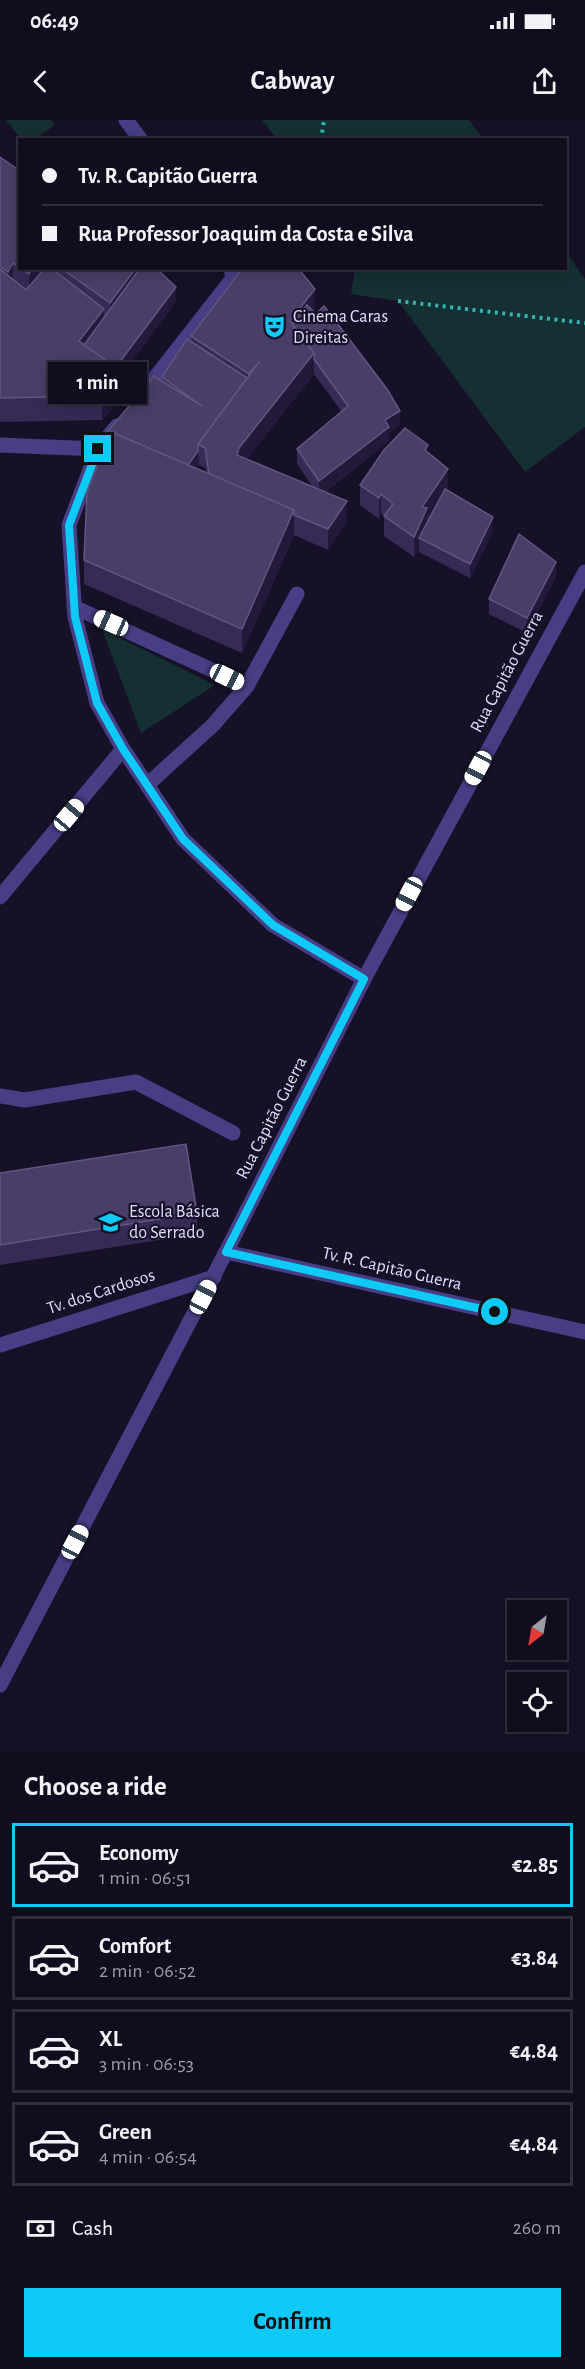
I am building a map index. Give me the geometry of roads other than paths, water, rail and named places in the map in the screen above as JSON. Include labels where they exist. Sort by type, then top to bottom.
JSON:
[{"type":"street","points":[[126,120],[140,138]]},
{"type":"street","points":[[231,270],[233,278],[98,449],[69,525],[74,607],[97,703],[123,749],[183,839],[273,925],[364,979]]},
{"type":"street","points":[[0,445],[98,449]]},
{"type":"street","name":"Rua Capitão Guerra","points":[[0,1685],[214,1277],[364,979],[585,572]]},
{"type":"street","points":[[147,785],[213,725],[247,686],[297,594]]},
{"type":"street","points":[[74,607],[247,686]]},
{"type":"street","points":[[0,897],[123,749]]},
{"type":"street","points":[[0,1096],[25,1100],[136,1082],[233,1133]]},
{"type":"street","name":"Tv. R. Capitão Guerra","points":[[226,1252],[585,1332]]},
{"type":"street","name":"Tv. dos Cardosos","points":[[0,1345],[214,1277]]},
{"type":"place","name":"Cinema Caras Direitas","points":[[275,327]]},
{"type":"place","name":"Escola Básica do Serrado","points":[[111,1222]]}]
